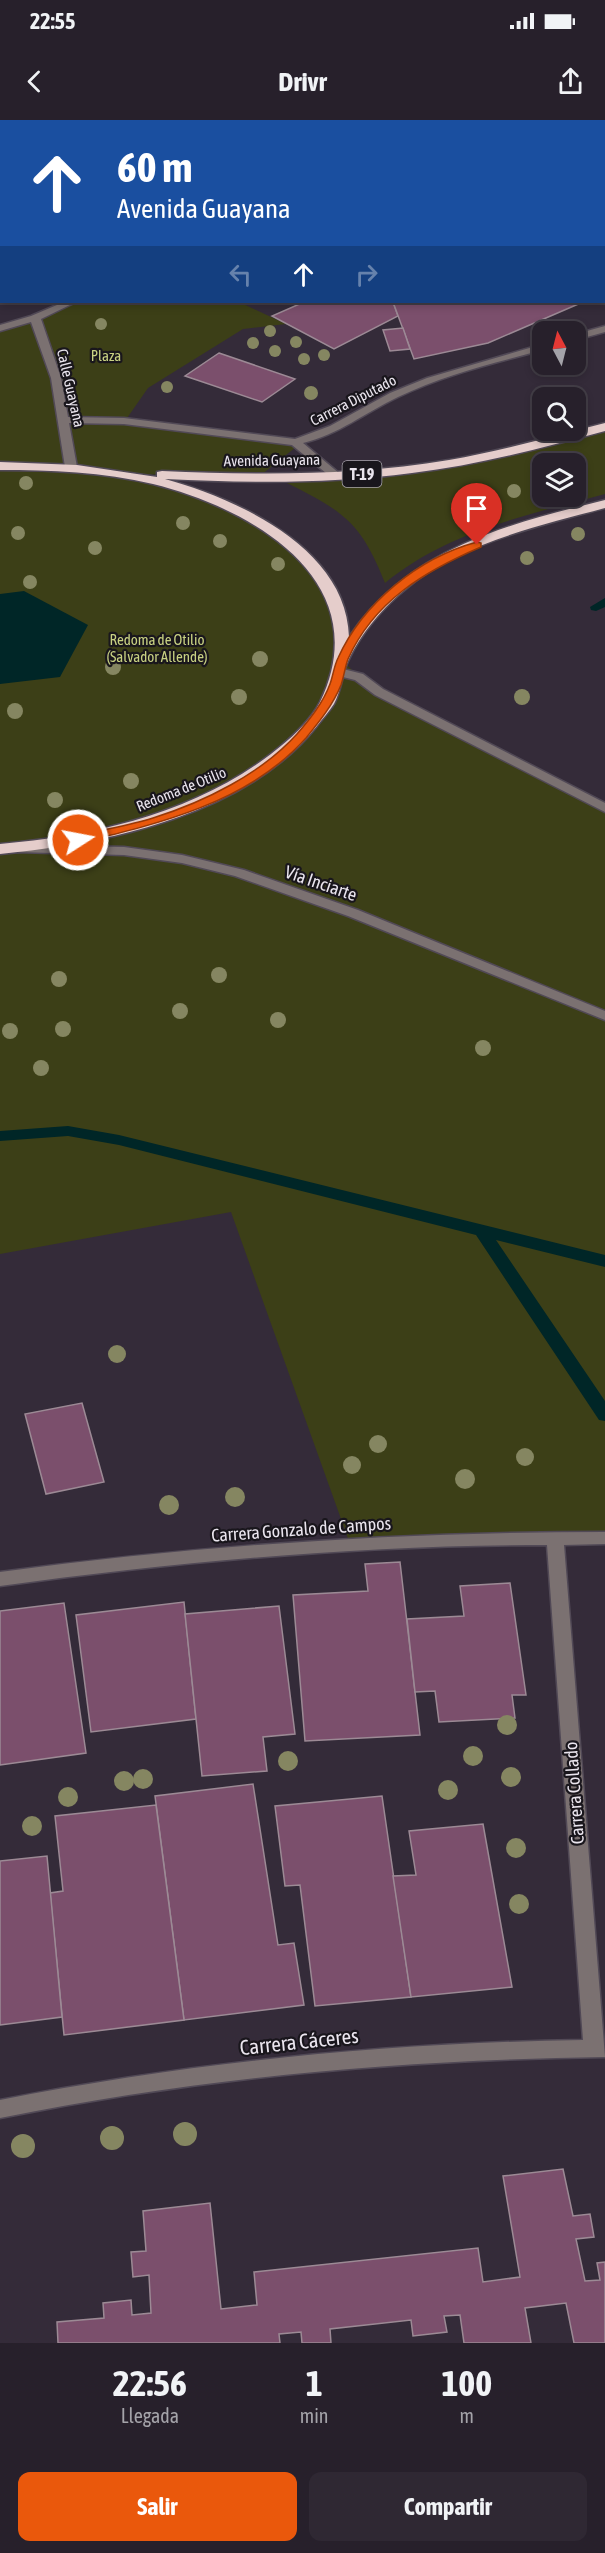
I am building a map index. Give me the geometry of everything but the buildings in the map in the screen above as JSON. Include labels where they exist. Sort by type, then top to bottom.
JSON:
[{"type":"highway","name":"Avenida Guayana","points":[[114,472],[256,479],[398,471],[449,464],[605,427]]},
{"type":"highway","name":"Redoma de Otilio","points":[[0,466],[71,467],[154,480],[201,495],[259,521],[286,540],[309,561],[338,608],[343,633],[341,666],[335,686],[321,712],[300,737],[273,761],[240,784],[201,803],[139,825],[61,843],[5,848]]},
{"type":"highway","name":"T-19","points":[[341,666],[360,628],[387,598],[414,575],[443,559],[494,538],[605,504]]},
{"type":"street","points":[[0,328],[35,318],[69,303]]},
{"type":"street","name":"Calle Guayana","points":[[35,318],[56,378],[71,467]]},
{"type":"street","points":[[586,334],[605,329]]},
{"type":"street","name":"Carrera Diputado","points":[[64,420],[135,422],[295,442],[319,436],[420,384],[474,364],[532,349]]},
{"type":"street","points":[[295,442],[336,476]]},
{"type":"street","points":[[341,666],[388,697],[605,808]]},
{"type":"street","name":"Vía Inciarte","points":[[5,848],[124,851],[182,859],[239,873],[353,913],[605,1016]]},
{"type":"street","name":"Carrera Collado","points":[[555,1538],[599,2049]]},
{"type":"street","name":"Carrera Gonzalo de Campos","points":[[0,1579],[176,1558],[305,1546],[451,1539],[605,1538]]},
{"type":"street","name":"Carrera Cáceres","points":[[0,2109],[178,2078],[339,2059],[495,2049],[599,2049]]},
{"type":"green space","points":[[67,303],[241,303],[286,324],[243,329],[148,388],[125,421],[179,427],[296,447],[256,479],[120,473],[154,480],[259,521],[326,583],[342,660],[359,677],[605,808],[605,1538],[350,1544],[231,1212],[0,1254],[0,327]]},
{"type":"green space","points":[[605,430],[605,494],[586,499],[586,453],[532,453],[532,507],[558,507],[490,527],[462,538],[409,565],[385,583],[367,546],[348,521],[323,502],[287,483],[400,474],[554,441],[586,441],[586,434]]},
{"type":"shaded area","points":[[24,591],[88,625],[60,677],[0,684],[0,594]]},
{"type":"waterway","points":[[596,607],[605,602]]},
{"type":"waterway","points":[[0,1136],[68,1131],[119,1140],[605,1261]]},
{"type":"waterway","points":[[482,1231],[605,1415]]},
{"type":"route","points":[[78,840],[158,820],[201,803],[240,784],[273,761],[300,737],[321,712],[335,686],[342,660],[360,628],[387,598],[414,575],[443,559],[477,545]]},
{"type":"park label","name":"Plaza","points":[[106,355]]},
{"type":"park label","name":"Redoma de Otilio (Salvador Allende)","points":[[157,648]]}]
